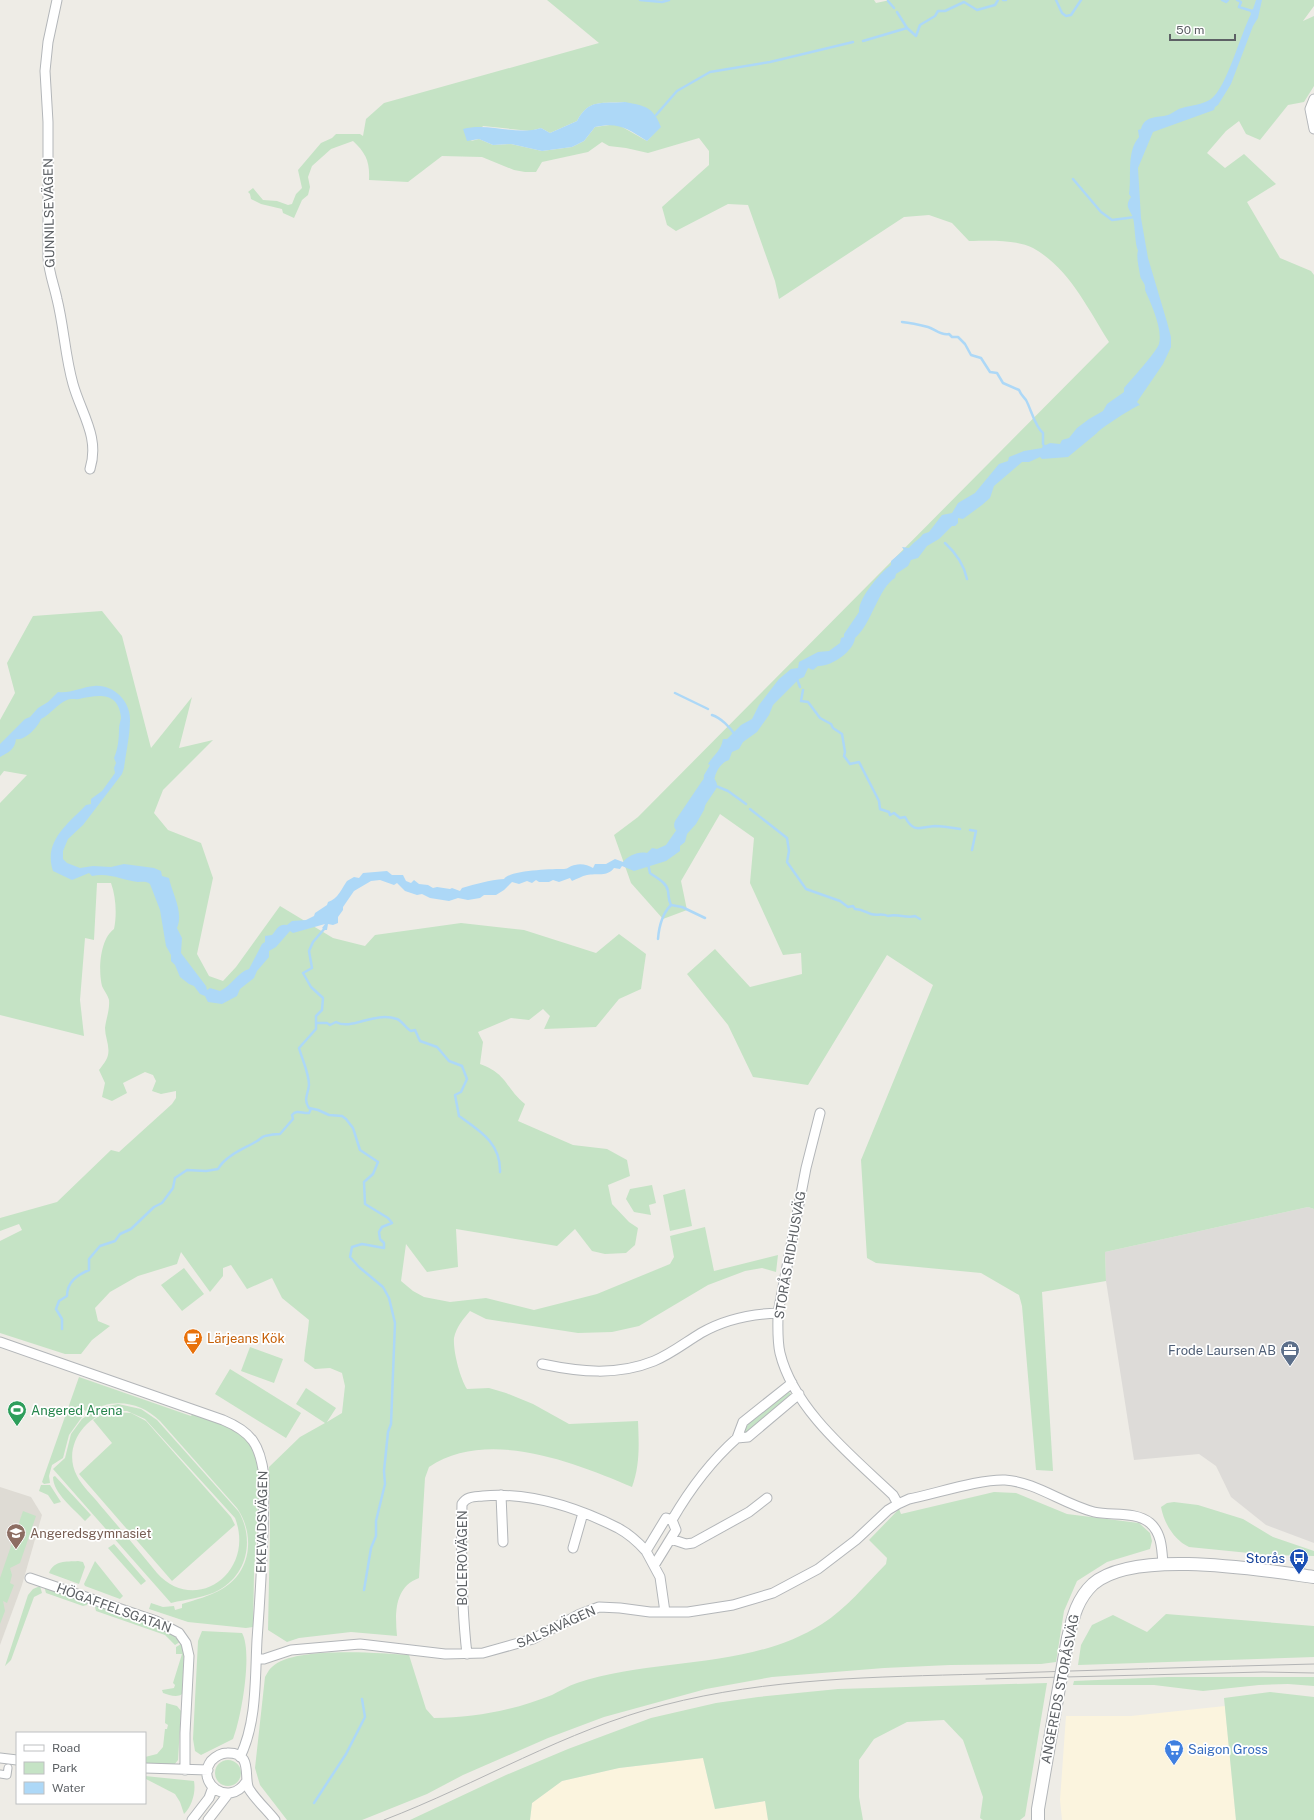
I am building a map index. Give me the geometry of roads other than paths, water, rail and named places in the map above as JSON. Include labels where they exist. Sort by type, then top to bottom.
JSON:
[{"type":"street","name":"GUNNILSEVÄGEN","points":[[57,0],[48,42],[45,71],[48,122],[48,258],[50,275],[57,298],[73,384],[90,428],[93,441],[90,468]]},
{"type":"street","points":[[1314,98],[1310,109],[1314,129]]},
{"type":"street","name":"STORÅS RIDHUSVÄG","points":[[820,1113],[806,1168],[778,1313],[780,1353],[792,1383],[831,1435],[893,1495],[898,1504]]},
{"type":"street","points":[[542,1364],[580,1371],[617,1371],[654,1361],[709,1328],[724,1321],[746,1316],[778,1313]]},
{"type":"street","name":"EKEVADSVÄGEN","points":[[0,1342],[223,1420],[238,1426],[253,1439],[262,1462],[264,1476],[257,1659],[251,1724],[247,1742],[240,1757]]},
{"type":"street","points":[[672,1520],[699,1478],[711,1463],[737,1438],[743,1422],[792,1383]]},
{"type":"street","points":[[737,1438],[748,1437],[799,1394]]},
{"type":"street","points":[[898,1504],[909,1499],[983,1483],[1003,1480],[1014,1482],[1092,1512],[1146,1520],[1154,1526],[1160,1537],[1163,1565]]},
{"type":"street","points":[[501,1495],[504,1542]]},
{"type":"street","name":"BOLEROVÄGEN","points":[[467,1654],[462,1607],[462,1504],[469,1497],[501,1495],[522,1497],[583,1513],[619,1528],[639,1542],[655,1564],[660,1577],[665,1612]]},
{"type":"street","points":[[671,1539],[686,1544],[693,1543],[749,1512],[767,1498]]},
{"type":"street","name":"SALSAVÄGEN","points":[[257,1659],[264,1659],[291,1650],[360,1644],[428,1653],[467,1654],[495,1650],[533,1639],[578,1615],[599,1607],[665,1612],[688,1612],[733,1606],[750,1601],[792,1584],[830,1561],[888,1510],[898,1504]]},
{"type":"street","points":[[573,1548],[583,1513]]},
{"type":"street","points":[[646,1551],[666,1518],[672,1520],[676,1530],[655,1564]]},
{"type":"street","name":"ANGEREDS STORÅSVÄG","points":[[1033,1820],[1038,1814],[1068,1638],[1075,1610],[1080,1600],[1098,1581],[1110,1573],[1120,1570],[1163,1565],[1225,1565],[1314,1577]]},
{"type":"street","name":"HÖGAFFELSGATAN","points":[[30,1578],[156,1622],[174,1630],[183,1638],[189,1656],[185,1733],[185,1770]]},
{"type":"street","points":[[208,1820],[228,1794],[239,1790],[246,1782],[248,1771],[246,1766],[240,1757],[227,1753],[220,1754],[210,1763],[208,1779],[213,1787],[220,1792],[228,1794]]},
{"type":"street","points":[[0,1758],[16,1760]]},
{"type":"street","points":[[0,1774],[7,1775],[8,1768]]},
{"type":"street","points":[[146,1768],[208,1770]]},
{"type":"street","points":[[246,1782],[250,1790],[273,1818]]},
{"type":"street","points":[[192,1820],[209,1798],[213,1787]]},
{"type":"water","points":[[1256,0],[1262,0],[1258,18],[1253,26],[1231,84],[1218,105],[1214,110],[1153,132],[1138,168],[1141,218],[1148,258],[1171,337],[1171,347],[1163,364],[1137,402],[1140,405],[1104,427],[1068,457],[1042,459],[1040,457],[1029,462],[1022,462],[994,486],[990,498],[963,519],[958,518],[958,523],[955,526],[952,526],[939,539],[927,546],[918,558],[911,560],[908,566],[896,574],[895,578],[884,589],[866,624],[855,638],[851,648],[841,657],[829,664],[818,666],[813,670],[808,668],[804,677],[799,679],[773,705],[769,715],[757,732],[743,742],[739,749],[732,752],[729,760],[722,764],[717,770],[714,787],[710,791],[710,796],[707,798],[704,810],[696,824],[687,834],[685,842],[680,846],[680,851],[666,861],[634,871],[622,866],[620,869],[614,868],[609,873],[587,875],[572,881],[570,878],[559,882],[553,880],[549,882],[539,882],[536,880],[532,883],[527,881],[519,884],[512,882],[496,895],[484,895],[480,898],[468,900],[458,898],[449,901],[430,898],[422,894],[417,895],[405,891],[397,883],[394,885],[380,880],[371,881],[354,891],[338,917],[338,923],[333,925],[328,924],[327,930],[322,928],[325,924],[293,933],[290,931],[276,947],[269,951],[269,957],[257,971],[254,978],[240,989],[237,996],[222,1004],[208,1002],[205,996],[200,994],[194,986],[180,977],[175,965],[171,961],[171,955],[166,946],[160,910],[150,884],[104,875],[92,876],[89,873],[72,880],[53,871],[51,851],[59,834],[86,805],[91,804],[91,799],[102,791],[115,773],[114,768],[116,763],[114,758],[118,743],[121,717],[116,703],[111,699],[100,696],[67,700],[41,719],[37,726],[27,736],[16,739],[14,746],[0,757],[0,744],[25,719],[30,717],[38,708],[48,702],[58,692],[67,692],[94,686],[101,686],[119,695],[127,706],[130,719],[128,744],[122,774],[83,825],[68,839],[63,851],[63,859],[67,863],[80,868],[93,866],[111,867],[124,864],[154,868],[161,871],[162,876],[169,878],[177,903],[179,922],[177,928],[182,938],[181,953],[206,986],[207,990],[210,988],[220,991],[228,986],[241,973],[249,969],[262,944],[265,942],[265,936],[272,935],[278,927],[282,925],[287,925],[292,921],[306,920],[314,916],[315,913],[337,896],[347,881],[354,877],[359,878],[363,873],[387,871],[392,875],[403,875],[406,881],[411,883],[414,880],[419,884],[428,885],[433,888],[452,888],[460,891],[462,888],[488,881],[504,879],[508,876],[522,872],[565,869],[580,864],[593,868],[595,864],[606,864],[615,859],[623,862],[634,854],[647,853],[652,848],[657,849],[666,845],[691,809],[697,806],[696,794],[703,785],[704,775],[710,765],[708,764],[719,749],[723,739],[727,739],[741,725],[752,719],[759,705],[779,679],[791,669],[798,668],[799,662],[818,652],[829,651],[840,643],[841,638],[844,637],[844,634],[859,612],[862,600],[866,593],[876,579],[891,565],[891,561],[904,550],[902,547],[909,548],[923,534],[929,532],[942,515],[952,513],[958,503],[975,493],[999,464],[1008,461],[1009,457],[1024,451],[1042,448],[1043,444],[1060,444],[1062,440],[1069,438],[1077,428],[1103,411],[1107,404],[1124,392],[1124,388],[1149,359],[1159,344],[1160,338],[1158,324],[1145,290],[1145,285],[1140,275],[1137,259],[1138,250],[1134,221],[1128,206],[1128,202],[1131,197],[1129,194],[1132,150],[1139,137],[1138,130],[1141,129],[1145,121],[1168,115],[1180,109],[1204,103],[1217,93],[1228,73],[1251,14],[1250,11],[1253,9]]},
{"type":"water","points":[[625,102],[648,108],[658,120],[661,127],[647,141],[623,128],[611,125],[595,127],[584,141],[572,147],[542,151],[511,144],[493,145],[479,139],[467,141],[463,129],[483,127],[522,131],[541,128],[550,133],[577,121],[591,105]]},
{"type":"waterway","points":[[640,0],[662,2],[669,0]]},
{"type":"waterway","points":[[863,41],[907,28],[916,36],[920,25],[935,16],[938,11],[945,11],[964,2],[977,10],[995,5],[998,0]]},
{"type":"waterway","points":[[1056,0],[1062,13],[1066,16],[1071,15],[1081,0]]},
{"type":"waterway","points":[[1222,0],[1226,2],[1228,0]]},
{"type":"waterway","points":[[1237,0],[1241,2],[1239,7],[1252,11]]},
{"type":"waterway","points":[[888,1],[894,8]]},
{"type":"waterway","points":[[897,12],[907,28]]},
{"type":"waterway","points":[[656,115],[677,91],[710,72],[770,62],[853,42]]},
{"type":"waterway","points":[[1073,179],[1101,212],[1112,220],[1135,217]]},
{"type":"waterway","points":[[902,322],[928,327],[941,333],[949,334],[952,337],[958,337],[965,344],[971,355],[981,358],[990,372],[997,373],[1003,383],[1019,390],[1026,400],[1035,422],[1043,433],[1043,444]]},
{"type":"waterway","points":[[945,543],[959,560],[967,579]]},
{"type":"waterway","points":[[797,679],[800,687]]},
{"type":"waterway","points":[[803,690],[801,701],[808,702],[820,718],[831,724],[833,728],[842,734],[845,752],[844,756],[850,764],[859,762],[879,801],[880,809],[889,812],[890,815],[894,813],[900,818],[905,817],[914,828],[935,826],[960,829]]},
{"type":"waterway","points":[[675,693],[708,709]]},
{"type":"waterway","points":[[712,715],[725,723],[735,735]]},
{"type":"waterway","points":[[711,784],[728,791],[746,804]]},
{"type":"waterway","points":[[682,825],[709,785]]},
{"type":"waterway","points":[[750,809],[787,838],[789,851],[787,862],[806,889],[840,901],[848,907],[853,906],[855,909],[871,914],[908,917],[915,916],[920,919]]},
{"type":"waterway","points":[[970,830],[976,831],[972,850]]},
{"type":"waterway","points":[[648,864],[650,873],[666,886],[671,905]]},
{"type":"waterway","points":[[671,905],[682,907],[705,918]]},
{"type":"waterway","points":[[658,939],[659,929],[665,912],[671,905]]},
{"type":"waterway","points":[[325,928],[313,942],[309,951],[312,968],[303,973],[311,987],[323,998],[322,1010],[316,1016],[316,1029],[299,1048],[309,1080],[306,1102],[309,1108],[329,1115],[342,1116],[346,1119],[353,1128],[360,1150],[378,1162],[373,1174],[364,1182],[365,1204],[388,1218],[392,1223],[382,1227],[379,1232],[380,1239],[384,1243],[384,1248],[362,1244],[352,1247],[350,1257],[359,1267],[383,1287],[389,1298],[395,1323],[391,1424],[388,1432],[384,1471],[385,1484],[376,1521],[376,1536],[371,1548],[364,1590]]},
{"type":"waterway","points":[[316,1023],[327,1023],[330,1025],[336,1022],[349,1024],[380,1017],[397,1019],[411,1031],[415,1030],[420,1041],[437,1047],[449,1061],[462,1066],[467,1079],[461,1092],[455,1095],[459,1116],[474,1127],[493,1145],[497,1153],[500,1172]]},
{"type":"waterway","points":[[62,1329],[62,1319],[56,1309],[59,1301],[67,1296],[67,1291],[71,1283],[80,1274],[89,1270],[89,1259],[100,1246],[115,1241],[120,1234],[131,1229],[154,1207],[162,1203],[173,1188],[175,1178],[187,1170],[206,1171],[218,1169],[230,1156],[263,1137],[280,1134],[293,1119],[292,1115],[294,1113],[309,1113],[311,1109]]},
{"type":"waterway","points":[[314,1803],[346,1754],[365,1717],[362,1699]]},
{"type":"tram line","points":[[384,1820],[419,1806],[522,1758],[592,1728],[664,1705],[743,1689],[822,1680],[902,1676],[1314,1664]]},
{"type":"tram line","points":[[986,1679],[1263,1672],[1314,1673]]},
{"type":"place","name":"Lärjeans Kök","points":[[193,1355]]},
{"type":"place","name":"Frode Laursen AB","points":[[1290,1367]]},
{"type":"place","name":"Angered Arena","points":[[17,1427]]},
{"type":"place","name":"Angeredsgymnasiet","points":[[16,1550]]},
{"type":"place","name":"Storås","points":[[1299,1575]]},
{"type":"place","name":"Saigon Gross","points":[[1174,1766]]}]
